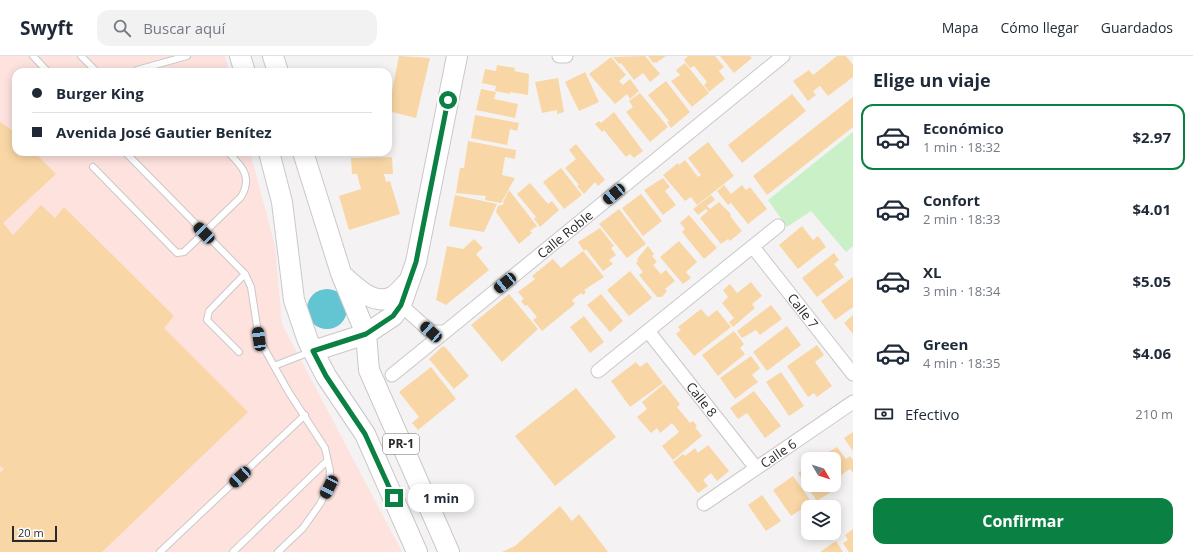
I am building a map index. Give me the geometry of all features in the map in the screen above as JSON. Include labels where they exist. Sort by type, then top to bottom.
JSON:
[{"type":"main road","points":[[240,56],[244,68]]},
{"type":"main road","points":[[273,56],[277,68]]},
{"type":"main road","points":[[313,351],[366,334],[393,316],[401,305],[416,262],[457,56]]},
{"type":"main road","name":"PR-1","points":[[270,156],[282,202],[294,300],[301,322],[313,351],[326,376],[365,434],[417,552]]},
{"type":"main road","name":"PR-1","points":[[304,156],[342,276],[366,334],[369,370],[449,552]]},
{"type":"main road","points":[[342,276],[371,298],[382,300],[393,297],[410,280]]},
{"type":"street","points":[[559,56],[566,56]]},
{"type":"street","name":"Calle Roble","points":[[392,376],[783,56]]},
{"type":"street","points":[[598,371],[778,226]]},
{"type":"street","name":"Calle 7","points":[[753,247],[853,374]]},
{"type":"street","points":[[401,305],[431,332],[445,332]]},
{"type":"street","name":"Calle 8","points":[[648,330],[756,468]]},
{"type":"street","name":"Calle 6","points":[[704,504],[853,402]]},
{"type":"lane","points":[[33,56],[44,68]]},
{"type":"lane","points":[[81,56],[93,68]]},
{"type":"lane","points":[[144,68],[187,56]]},
{"type":"lane","points":[[129,156],[245,274],[251,287],[259,339],[288,391],[306,415],[326,448],[330,471],[329,487],[320,504],[303,528],[278,552]]},
{"type":"lane","points":[[93,167],[177,253],[184,252],[241,197],[245,190],[246,179],[243,167],[232,156]]},
{"type":"lane","points":[[239,352],[207,320],[209,311],[245,274]]},
{"type":"lane","points":[[274,366],[313,351]]},
{"type":"lane","points":[[162,551],[306,415]]},
{"type":"lane","points":[[233,552],[326,462],[328,462]]},
{"type":"shaded area","points":[[0,56],[225,56],[228,68],[12,68],[12,156],[251,156],[275,246],[282,324],[402,552],[0,552]]},
{"type":"green space","points":[[853,132],[853,246],[846,252],[811,211],[787,227],[768,200]]},
{"type":"water","points":[[327,289],[335,291],[341,295],[345,301],[347,309],[345,317],[341,323],[335,327],[327,329],[319,327],[313,323],[309,317],[307,309],[309,301],[313,295],[319,291]]},
{"type":"building","points":[[399,56],[430,58],[416,118],[392,112],[392,91]]},
{"type":"building","points":[[645,56],[660,74],[650,82],[643,73],[634,80],[621,63],[619,64],[613,57]]},
{"type":"building","points":[[648,56],[666,56],[656,63],[653,63]]},
{"type":"building","points":[[688,56],[715,56],[724,67],[719,71],[725,79],[709,92],[704,85],[707,82],[694,66],[690,68],[684,60]]},
{"type":"building","points":[[720,56],[750,56],[752,58],[734,73]]},
{"type":"building","points":[[837,56],[846,56],[853,65],[853,77],[828,96],[820,86],[813,91],[816,95],[808,101],[793,81],[809,70],[813,75]]},
{"type":"building","points":[[611,57],[626,75],[619,81],[623,85],[630,79],[639,91],[630,99],[627,94],[615,104],[589,74]]},
{"type":"building","points":[[685,63],[709,93],[692,107],[671,81],[680,75],[676,70]]},
{"type":"building","points":[[497,65],[515,68],[514,71],[529,74],[528,95],[495,91],[496,86],[482,83],[485,69],[496,71]]},
{"type":"building","points":[[585,72],[599,102],[579,111],[565,82]]},
{"type":"building","points":[[558,78],[564,112],[557,114],[557,110],[542,113],[535,82]]},
{"type":"building","points":[[666,81],[690,112],[671,128],[667,122],[669,121],[648,95]]},
{"type":"building","points":[[481,89],[496,92],[494,99],[518,104],[515,118],[476,110]]},
{"type":"building","points":[[640,93],[668,127],[650,142],[626,112],[633,107],[629,101]]},
{"type":"building","points":[[792,94],[806,111],[742,163],[728,145]]},
{"type":"building","points":[[853,97],[853,127],[767,195],[753,176]]},
{"type":"building","points":[[614,112],[643,151],[634,158],[630,154],[626,157],[604,130],[602,132],[595,124],[599,121],[601,123]]},
{"type":"building","points":[[475,115],[519,123],[517,131],[510,129],[507,145],[471,138]]},
{"type":"building","points":[[0,122],[12,130],[12,156],[38,156],[56,174],[3,223],[13,235],[41,205],[55,218],[64,207],[174,316],[164,328],[248,412],[102,552],[0,552],[0,473],[4,469],[0,466]]},
{"type":"building","points":[[468,141],[516,150],[515,159],[505,157],[502,175],[515,178],[501,203],[485,200],[486,196],[456,193],[460,168],[464,168]]},
{"type":"building","points":[[708,142],[734,176],[697,205],[691,197],[685,201],[663,175],[678,163],[679,165],[685,160],[698,177],[701,175],[688,158]]},
{"type":"building","points":[[576,144],[605,180],[598,186],[595,182],[584,194],[577,186],[579,185],[565,168],[576,159],[569,150]]},
{"type":"building","points":[[392,157],[393,174],[384,174],[386,182],[390,181],[400,214],[349,230],[339,196],[361,189],[357,174],[352,174],[351,158]]},
{"type":"building","points":[[561,168],[582,195],[564,209],[543,182]]},
{"type":"building","points":[[663,178],[670,187],[665,191],[676,205],[663,215],[644,190]]},
{"type":"building","points":[[530,183],[548,204],[552,201],[559,210],[540,227],[534,219],[536,217],[517,194]]},
{"type":"building","points":[[724,185],[731,194],[742,185],[746,190],[750,187],[767,209],[748,224],[731,203],[728,205],[717,191]]},
{"type":"building","points":[[509,190],[537,226],[530,231],[532,233],[519,244],[496,212],[498,206],[504,204],[503,202]]},
{"type":"building","points":[[641,194],[662,221],[643,236],[622,208]]},
{"type":"building","points":[[455,195],[497,204],[484,232],[449,226]]},
{"type":"building","points":[[711,195],[715,200],[707,206],[710,209],[719,202],[731,214],[730,216],[742,231],[730,241],[728,239],[721,244],[700,218],[708,211],[706,209],[698,215],[693,209]]},
{"type":"building","points":[[619,209],[646,244],[627,258],[599,224]]},
{"type":"building","points":[[689,215],[717,248],[704,259],[682,232],[685,229],[680,223]]},
{"type":"building","points":[[802,226],[813,240],[818,236],[826,247],[798,269],[779,245]]},
{"type":"building","points":[[600,228],[614,246],[611,248],[616,255],[609,260],[613,264],[603,271],[586,249],[584,251],[578,242]]},
{"type":"building","points":[[474,239],[483,248],[476,254],[489,270],[446,305],[436,300],[447,246],[463,249]]},
{"type":"building","points":[[679,241],[697,262],[686,272],[691,278],[683,284],[660,257]]},
{"type":"building","points":[[648,246],[654,254],[652,256],[657,262],[653,265],[661,274],[666,270],[675,281],[665,289],[667,291],[662,297],[657,297],[639,275],[643,272],[636,263],[638,261],[637,259]]},
{"type":"building","points":[[583,251],[604,277],[584,290],[586,292],[583,295],[581,293],[572,300],[575,304],[542,331],[533,320],[537,317],[527,305],[525,306],[521,301],[524,299],[518,292],[535,279],[532,276],[553,259],[561,268]]},
{"type":"building","points":[[834,253],[839,260],[834,264],[844,277],[817,297],[802,278]]},
{"type":"building","points":[[630,271],[652,298],[629,316],[607,290]]},
{"type":"building","points":[[853,277],[853,307],[835,320],[821,301]]},
{"type":"building","points":[[751,282],[762,296],[752,304],[755,308],[733,327],[729,322],[734,318],[722,303],[728,297],[723,290],[730,284],[737,293]]},
{"type":"building","points":[[509,294],[538,329],[502,362],[471,325]]},
{"type":"building","points":[[601,294],[623,321],[610,332],[587,305]]},
{"type":"building","points":[[771,305],[782,319],[760,335],[756,330],[742,338],[737,331]]},
{"type":"building","points":[[701,309],[708,317],[717,310],[731,327],[694,356],[676,334],[681,330],[678,327]]},
{"type":"building","points":[[853,315],[853,334],[844,323]]},
{"type":"building","points":[[584,316],[604,342],[590,353],[570,327]]},
{"type":"building","points":[[787,326],[801,345],[767,371],[753,352]]},
{"type":"building","points":[[734,331],[744,344],[740,348],[745,354],[718,376],[702,355]]},
{"type":"building","points":[[817,345],[824,355],[815,362],[832,386],[817,397],[814,393],[808,397],[787,366]]},
{"type":"building","points":[[443,346],[469,376],[454,389],[429,359]]},
{"type":"building","points":[[751,356],[760,368],[752,375],[758,382],[735,399],[720,378]]},
{"type":"building","points":[[636,362],[640,367],[647,362],[663,383],[630,407],[611,381]]},
{"type":"building","points":[[431,367],[456,399],[418,430],[412,423],[419,417],[399,392]]},
{"type":"building","points":[[781,372],[804,406],[789,416],[766,382]]},
{"type":"building","points":[[664,384],[680,404],[677,407],[690,423],[693,421],[697,426],[695,427],[702,436],[673,460],[662,446],[679,432],[672,423],[660,433],[657,428],[651,433],[637,417],[647,409],[642,402]]},
{"type":"building","points":[[576,388],[616,437],[555,486],[515,436]]},
{"type":"building","points":[[754,391],[781,426],[765,438],[747,413],[738,419],[730,408]]},
{"type":"building","points":[[853,432],[853,451],[844,438]]},
{"type":"building","points":[[708,445],[729,471],[717,481],[711,473],[703,480],[708,486],[698,493],[673,462],[683,454],[685,456],[695,448],[698,453]]},
{"type":"building","points":[[837,447],[841,452],[829,452]]},
{"type":"building","points":[[841,452],[846,459],[850,456],[853,460],[853,473],[850,469],[841,475]]},
{"type":"building","points":[[793,476],[801,487],[801,492],[804,492],[810,500],[801,500],[801,509],[791,516],[773,490]]},
{"type":"building","points":[[811,492],[831,492],[819,500],[816,500]]},
{"type":"building","points":[[762,495],[781,521],[766,531],[748,505]]},
{"type":"building","points":[[560,506],[572,521],[579,514],[608,552],[502,552],[515,546]]},
{"type":"building","points":[[853,529],[853,552],[849,552],[843,543],[848,540],[845,535]]},
{"type":"building","points":[[836,541],[843,552],[820,552]]},
{"type":"route","points":[[394,498],[365,434],[326,376],[313,351],[366,334],[393,316],[401,305],[416,262],[448,100]]}]
